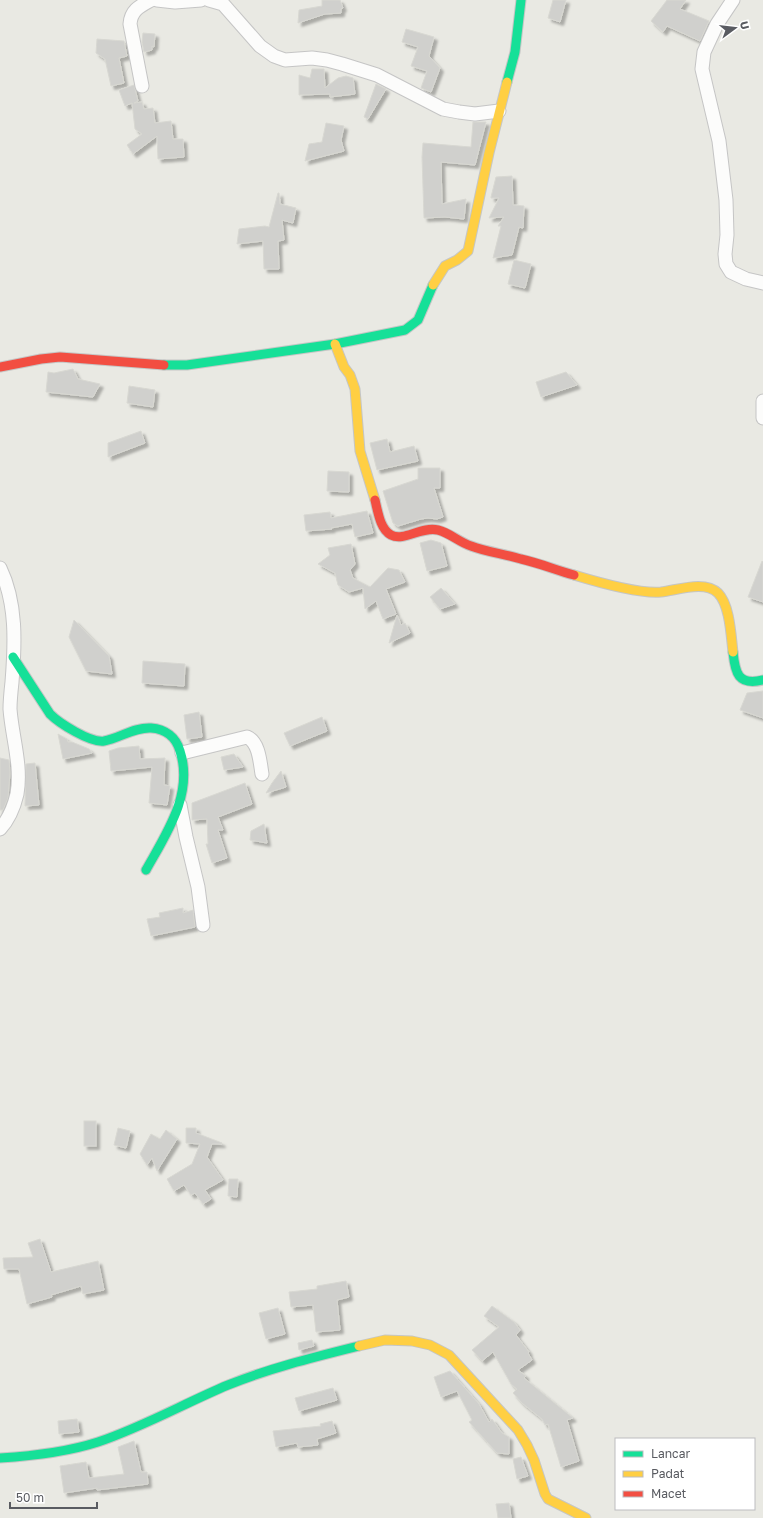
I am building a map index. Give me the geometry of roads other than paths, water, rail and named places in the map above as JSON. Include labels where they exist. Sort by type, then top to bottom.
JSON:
[{"type":"street","points":[[142,86],[130,17],[138,7],[151,0]]},
{"type":"street","points":[[157,0],[175,2],[201,0]]},
{"type":"street","points":[[209,0],[223,4],[260,46],[274,56],[285,60],[312,58],[342,64],[377,75],[443,109],[475,114],[499,111]]},
{"type":"street","points":[[0,367],[60,357],[152,366],[179,365],[335,344],[404,330],[413,325],[418,320],[440,272],[445,266],[457,260],[468,251],[499,111],[515,52],[521,0]]},
{"type":"street","points":[[733,0],[717,24],[704,52],[702,69],[719,141],[726,200],[726,264],[731,272],[746,279],[763,283]]},
{"type":"street","points":[[335,344],[344,367],[350,375],[355,390],[360,451],[383,528],[391,536],[399,538],[432,528],[439,530],[469,546],[583,577],[647,592],[657,593],[702,587],[711,589],[718,593],[723,601],[729,625],[735,670],[742,680],[751,683],[763,680]]},
{"type":"street","points":[[763,401],[763,418]]},
{"type":"street","points":[[0,568],[7,586],[13,614],[13,657],[5,709],[17,759],[18,778],[17,793],[13,809],[2,823]]},
{"type":"street","points":[[13,657],[50,714],[65,726],[88,737],[102,741],[146,728],[158,729],[170,734],[176,740],[185,764],[185,776],[180,805],[175,819],[146,870]]},
{"type":"street","points":[[182,753],[247,737],[255,744],[262,774]]},
{"type":"street","points":[[180,805],[198,887],[203,925]]},
{"type":"street","points":[[0,1458],[20,1457],[58,1451],[109,1439],[207,1394],[246,1378],[377,1341],[389,1339],[406,1340],[434,1346],[445,1352],[458,1363],[517,1430],[535,1460],[545,1494],[548,1499],[586,1518]]}]
